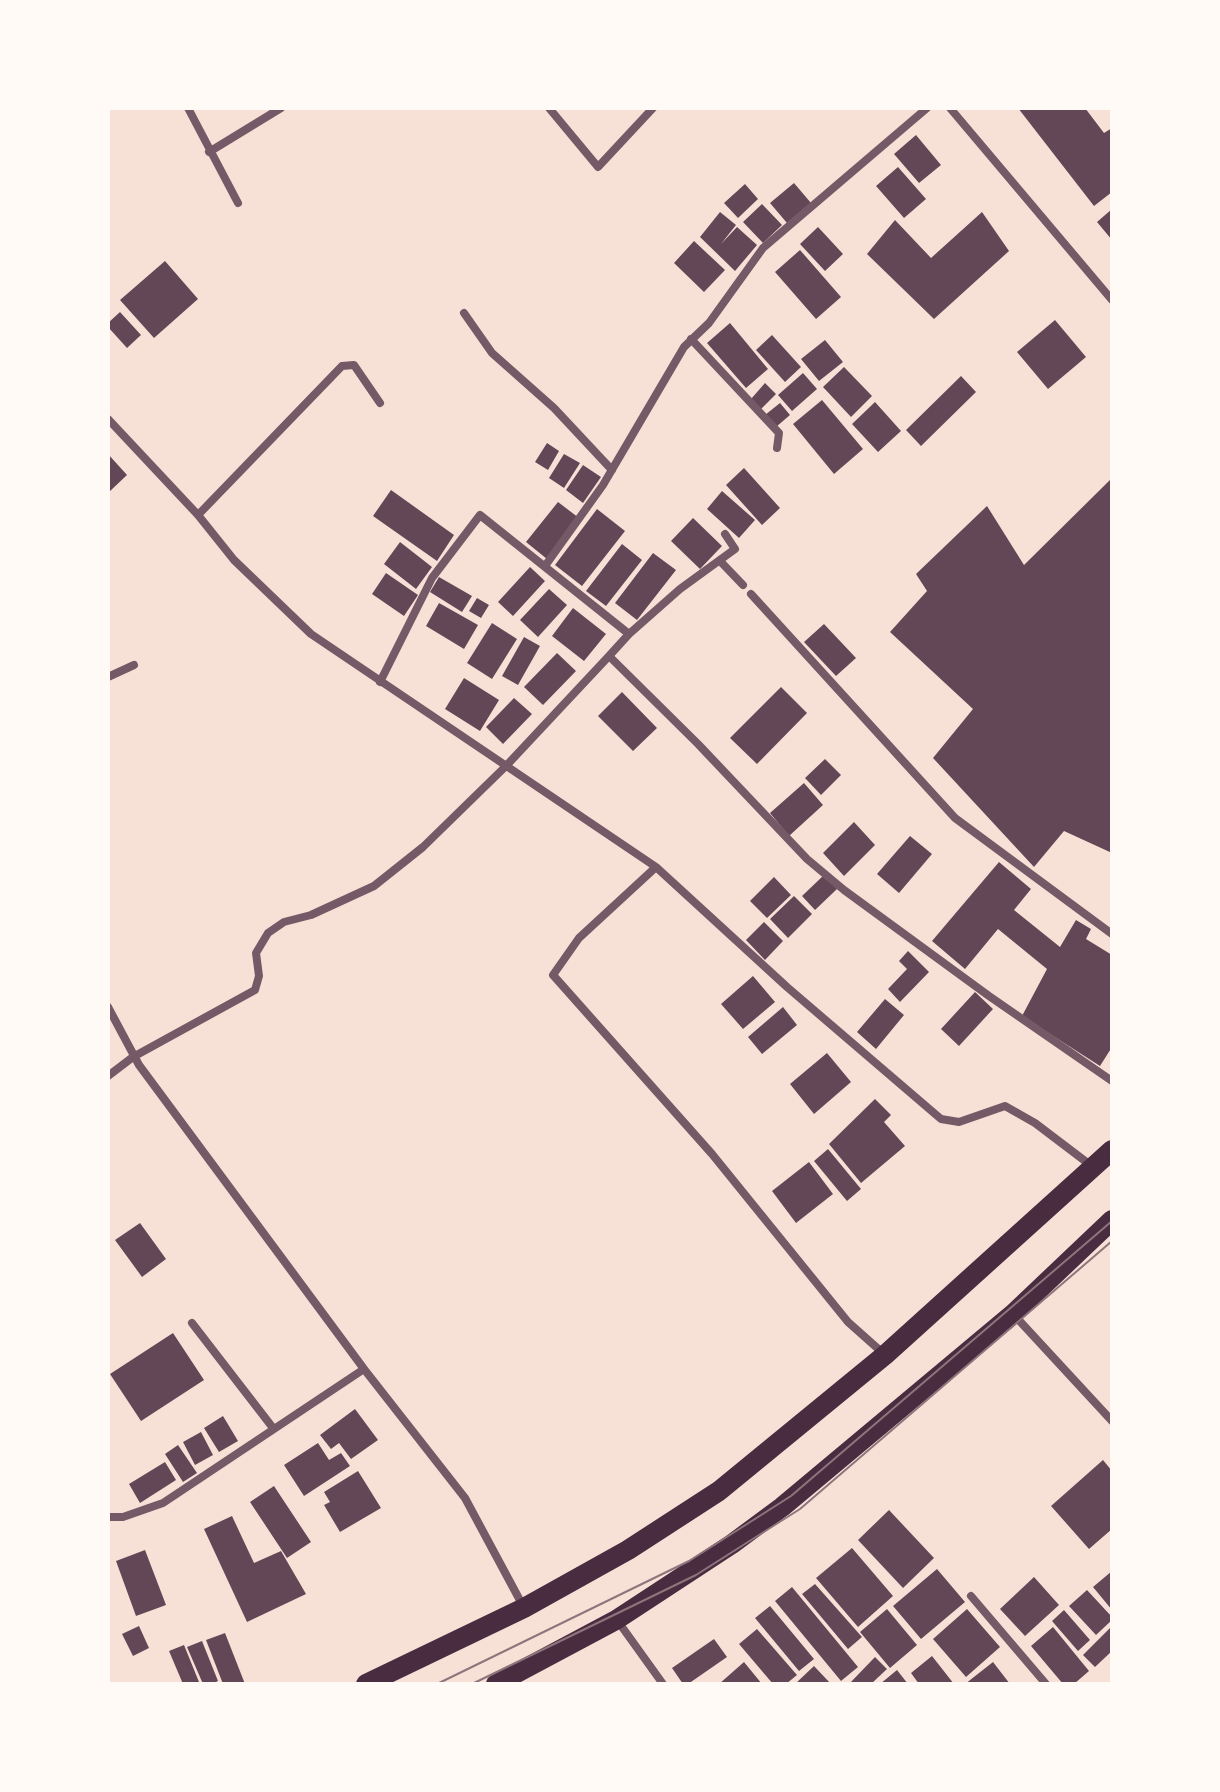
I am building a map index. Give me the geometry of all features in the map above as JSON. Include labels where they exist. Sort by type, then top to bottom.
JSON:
[{"type":"highway","points":[[366,1684],[524,1608],[628,1550],[719,1491],[885,1355],[1112,1150]]},
{"type":"highway","points":[[496,1684],[616,1620],[732,1544],[782,1507],[1013,1314],[1112,1220]]},
{"type":"street","points":[[188,108],[238,203]]},
{"type":"street","points":[[209,152],[281,108]]},
{"type":"street","points":[[549,108],[598,167],[653,108]]},
{"type":"street","points":[[545,566],[612,470],[684,347],[709,323],[763,248],[927,108]]},
{"type":"street","points":[[950,108],[1112,300]]},
{"type":"street","points":[[464,313],[492,353],[554,408],[612,470]]},
{"type":"street","points":[[691,339],[779,433],[777,448]]},
{"type":"street","points":[[198,515],[342,366],[354,365],[380,403]]},
{"type":"street","points":[[108,419],[198,515],[234,560],[311,634],[656,867],[787,987],[941,1119],[959,1122],[1005,1106],[1035,1123],[1093,1167]]},
{"type":"street","points":[[380,682],[432,578],[480,515],[629,634]]},
{"type":"street","points":[[108,1076],[133,1057],[255,990],[259,976],[256,953],[268,933],[284,922],[311,915],[382,881],[423,847],[506,766],[629,634],[680,589],[735,549],[725,534]]},
{"type":"street","points":[[720,561],[743,585]]},
{"type":"street","points":[[751,594],[955,818],[1112,934]]},
{"type":"street","points":[[609,656],[807,859],[844,890],[989,996],[1112,1081]]},
{"type":"street","points":[[108,677],[134,665]]},
{"type":"street","points":[[656,867],[579,938],[553,975],[712,1154],[848,1322],[885,1355]]},
{"type":"street","points":[[108,1007],[133,1057],[364,1369],[465,1498],[524,1608]]},
{"type":"street","points":[[1013,1314],[1112,1421]]},
{"type":"street","points":[[192,1323],[273,1428]]},
{"type":"street","points":[[108,1517],[123,1517],[163,1503],[364,1369]]},
{"type":"street","points":[[971,1596],[1046,1684]]},
{"type":"street","points":[[616,1620],[663,1684]]},
{"type":"building","points":[[1018,108],[1085,108],[1104,133],[1112,128],[1112,192],[1094,206]]},
{"type":"building","points":[[916,135],[941,165],[919,183],[894,154]]},
{"type":"building","points":[[898,167],[926,199],[904,218],[876,186]]},
{"type":"building","points":[[794,183],[811,203],[787,223],[770,203]]},
{"type":"building","points":[[745,184],[758,199],[738,218],[724,203]]},
{"type":"building","points":[[762,204],[782,225],[763,243],[743,222]]},
{"type":"building","points":[[1112,209],[1112,240],[1097,222]]},
{"type":"building","points":[[720,212],[736,225],[721,244],[737,227],[757,245],[735,271],[700,237]]},
{"type":"building","points":[[982,212],[1009,251],[934,319],[867,254],[895,220],[931,258]]},
{"type":"building","points":[[818,227],[843,254],[825,271],[800,244]]},
{"type":"building","points":[[694,241],[725,270],[704,292],[674,263]]},
{"type":"building","points":[[800,250],[841,297],[816,319],[775,272]]},
{"type":"building","points":[[165,261],[198,299],[154,338],[120,300]]},
{"type":"building","points":[[120,312],[141,335],[127,348],[108,327],[108,323]]},
{"type":"building","points":[[1055,320],[1086,357],[1048,389],[1017,352]]},
{"type":"building","points":[[730,323],[768,369],[746,388],[707,343]]},
{"type":"building","points":[[772,335],[801,367],[785,382],[756,350]]},
{"type":"building","points":[[825,340],[843,362],[819,381],[801,359]]},
{"type":"building","points":[[844,367],[872,396],[851,417],[823,387]]},
{"type":"building","points":[[803,373],[817,389],[792,411],[778,395]]},
{"type":"building","points":[[961,376],[976,392],[921,446],[906,430]]},
{"type":"building","points":[[765,383],[776,394],[761,409],[751,399]]},
{"type":"building","points":[[822,400],[863,449],[834,474],[793,424]]},
{"type":"building","points":[[875,402],[901,431],[878,452],[852,424]]},
{"type":"building","points":[[780,403],[790,415],[776,427],[765,415]]},
{"type":"building","points":[[547,443],[559,451],[548,470],[535,462]]},
{"type":"building","points":[[108,454],[127,475],[108,493]]},
{"type":"building","points":[[564,454],[580,463],[564,488],[549,478]]},
{"type":"building","points":[[583,465],[601,477],[583,503],[566,490]]},
{"type":"building","points":[[744,468],[780,508],[762,525],[726,485]]},
{"type":"building","points":[[1112,478],[1112,853],[1064,831],[1034,867],[933,758],[973,709],[890,632],[927,591],[916,574],[987,506],[1024,565]]},
{"type":"building","points":[[391,490],[454,535],[437,561],[373,516]]},
{"type":"building","points":[[722,491],[755,520],[739,538],[707,509]]},
{"type":"building","points":[[558,502],[579,518],[547,559],[526,542]]},
{"type":"building","points":[[597,509],[625,531],[582,586],[555,565]]},
{"type":"building","points":[[693,518],[722,546],[700,569],[671,541]]},
{"type":"building","points":[[400,542],[432,567],[416,589],[384,564]]},
{"type":"building","points":[[622,544],[642,560],[606,606],[586,591]]},
{"type":"building","points":[[653,553],[676,570],[637,620],[615,603]]},
{"type":"building","points":[[530,567],[545,581],[513,616],[498,602]]},
{"type":"building","points":[[386,573],[418,595],[404,616],[372,594]]},
{"type":"building","points":[[439,577],[472,596],[462,612],[430,592]]},
{"type":"building","points":[[549,589],[567,605],[538,637],[520,620]]},
{"type":"building","points":[[477,598],[489,605],[481,618],[469,611]]},
{"type":"building","points":[[439,603],[478,625],[464,649],[426,626]]},
{"type":"building","points":[[573,608],[606,634],[584,661],[552,636]]},
{"type":"building","points":[[492,623],[517,639],[492,679],[467,663]]},
{"type":"building","points":[[824,624],[856,658],[836,676],[804,642]]},
{"type":"building","points":[[524,637],[540,646],[518,685],[502,676]]},
{"type":"building","points":[[557,653],[576,671],[543,705],[524,687]]},
{"type":"building","points":[[464,678],[499,700],[480,731],[445,709]]},
{"type":"building","points":[[781,687],[807,713],[757,764],[730,738]]},
{"type":"building","points":[[622,692],[657,728],[633,751],[598,716]]},
{"type":"building","points":[[514,698],[532,714],[503,744],[486,727]]},
{"type":"building","points":[[825,759],[841,775],[821,795],[805,778]]},
{"type":"building","points":[[804,783],[823,805],[789,836],[770,813]]},
{"type":"building","points":[[854,822],[875,845],[844,876],[823,853]]},
{"type":"building","points":[[910,836],[932,854],[899,893],[877,874]]},
{"type":"building","points":[[999,862],[1031,889],[1014,910],[1060,947],[1076,920],[1091,929],[1086,939],[1112,955],[1112,1047],[1100,1066],[1022,1016],[1047,969],[998,929],[965,969],[932,941]]},
{"type":"building","points":[[824,875],[837,889],[815,910],[802,896]]},
{"type":"building","points":[[774,877],[791,895],[767,918],[750,901]]},
{"type":"building","points":[[794,896],[812,914],[788,938],[770,919]]},
{"type":"building","points":[[764,922],[783,941],[765,960],[746,940]]},
{"type":"building","points":[[908,951],[929,972],[900,1002],[888,989],[907,969],[899,961]]},
{"type":"building","points":[[753,976],[775,1002],[743,1029],[721,1004]]},
{"type":"building","points":[[975,992],[993,1009],[959,1046],[941,1029]]},
{"type":"building","points":[[885,999],[904,1015],[876,1049],[857,1032]]},
{"type":"building","points":[[783,1007],[797,1025],[762,1054],[748,1037]]},
{"type":"building","points":[[827,1053],[851,1082],[814,1114],[790,1084]]},
{"type":"building","points":[[875,1099],[891,1115],[884,1122],[905,1146],[861,1183],[829,1144]]},
{"type":"building","points":[[828,1149],[861,1189],[847,1201],[814,1161]]},
{"type":"building","points":[[809,1162],[833,1194],[796,1223],[772,1191]]},
{"type":"building","points":[[140,1223],[166,1259],[142,1277],[115,1240]]},
{"type":"building","points":[[173,1333],[204,1380],[141,1421],[110,1374]]},
{"type":"building","points":[[355,1409],[378,1440],[351,1459],[339,1443],[331,1449],[320,1435]]},
{"type":"building","points":[[223,1416],[238,1441],[219,1452],[204,1428]]},
{"type":"building","points":[[201,1432],[213,1455],[195,1465],[183,1442]]},
{"type":"building","points":[[318,1443],[329,1460],[341,1453],[350,1466],[304,1496],[284,1465]]},
{"type":"building","points":[[178,1445],[197,1473],[183,1482],[165,1454]]},
{"type":"building","points":[[1103,1460],[1112,1471],[1112,1529],[1089,1549],[1051,1506]]},
{"type":"building","points":[[165,1462],[176,1480],[140,1503],[129,1484]]},
{"type":"building","points":[[358,1471],[381,1508],[340,1532],[324,1505],[330,1502],[324,1492]]},
{"type":"building","points":[[274,1486],[311,1542],[287,1558],[250,1502]]},
{"type":"building","points":[[889,1510],[934,1558],[903,1588],[858,1540]]},
{"type":"building","points":[[232,1516],[254,1563],[281,1551],[306,1594],[247,1622],[204,1529]]},
{"type":"building","points":[[852,1548],[893,1596],[858,1627],[816,1578]]},
{"type":"building","points":[[145,1550],[166,1605],[136,1616],[116,1561]]},
{"type":"building","points":[[937,1569],[965,1602],[921,1639],[893,1606]]},
{"type":"building","points":[[1112,1571],[1112,1610],[1093,1587]]},
{"type":"building","points":[[1034,1577],[1059,1605],[1025,1636],[1000,1609]]},
{"type":"building","points":[[815,1584],[862,1637],[848,1649],[802,1594]]},
{"type":"building","points":[[792,1587],[858,1667],[841,1681],[775,1601]]},
{"type":"building","points":[[1087,1590],[1112,1617],[1096,1635],[1069,1606]]},
{"type":"building","points":[[770,1606],[814,1659],[799,1671],[755,1618]]},
{"type":"building","points":[[887,1609],[917,1645],[890,1668],[860,1632]]},
{"type":"building","points":[[967,1609],[1000,1647],[966,1677],[933,1639]]},
{"type":"building","points":[[1064,1610],[1090,1640],[1078,1651],[1052,1621]]},
{"type":"building","points":[[139,1626],[149,1648],[133,1656],[122,1634]]},
{"type":"building","points":[[1112,1626],[1112,1651],[1095,1667],[1083,1655]]},
{"type":"building","points":[[1053,1627],[1089,1671],[1074,1684],[1063,1684],[1031,1646]]},
{"type":"building","points":[[757,1629],[797,1675],[786,1684],[773,1684],[739,1644]]},
{"type":"building","points":[[225,1633],[245,1684],[223,1684],[206,1640]]},
{"type":"building","points":[[714,1639],[727,1657],[688,1684],[683,1684],[672,1668]]},
{"type":"building","points":[[202,1641],[218,1681],[212,1684],[203,1684],[187,1647]]},
{"type":"building","points":[[184,1645],[199,1682],[195,1684],[183,1684],[169,1651]]},
{"type":"building","points":[[932,1656],[954,1684],[919,1684],[911,1673]]},
{"type":"building","points":[[875,1657],[887,1669],[871,1684],[849,1684]]},
{"type":"building","points":[[744,1662],[762,1684],[719,1684]]},
{"type":"building","points":[[993,1662],[1010,1684],[965,1684]]},
{"type":"building","points":[[814,1666],[831,1684],[795,1684]]},
{"type":"building","points":[[897,1670],[908,1684],[880,1684]]},
{"type":"tram line","points":[[437,1684],[689,1561],[791,1496],[1112,1221]]},
{"type":"tram line","points":[[472,1684],[696,1575],[800,1509],[1112,1241]]}]
